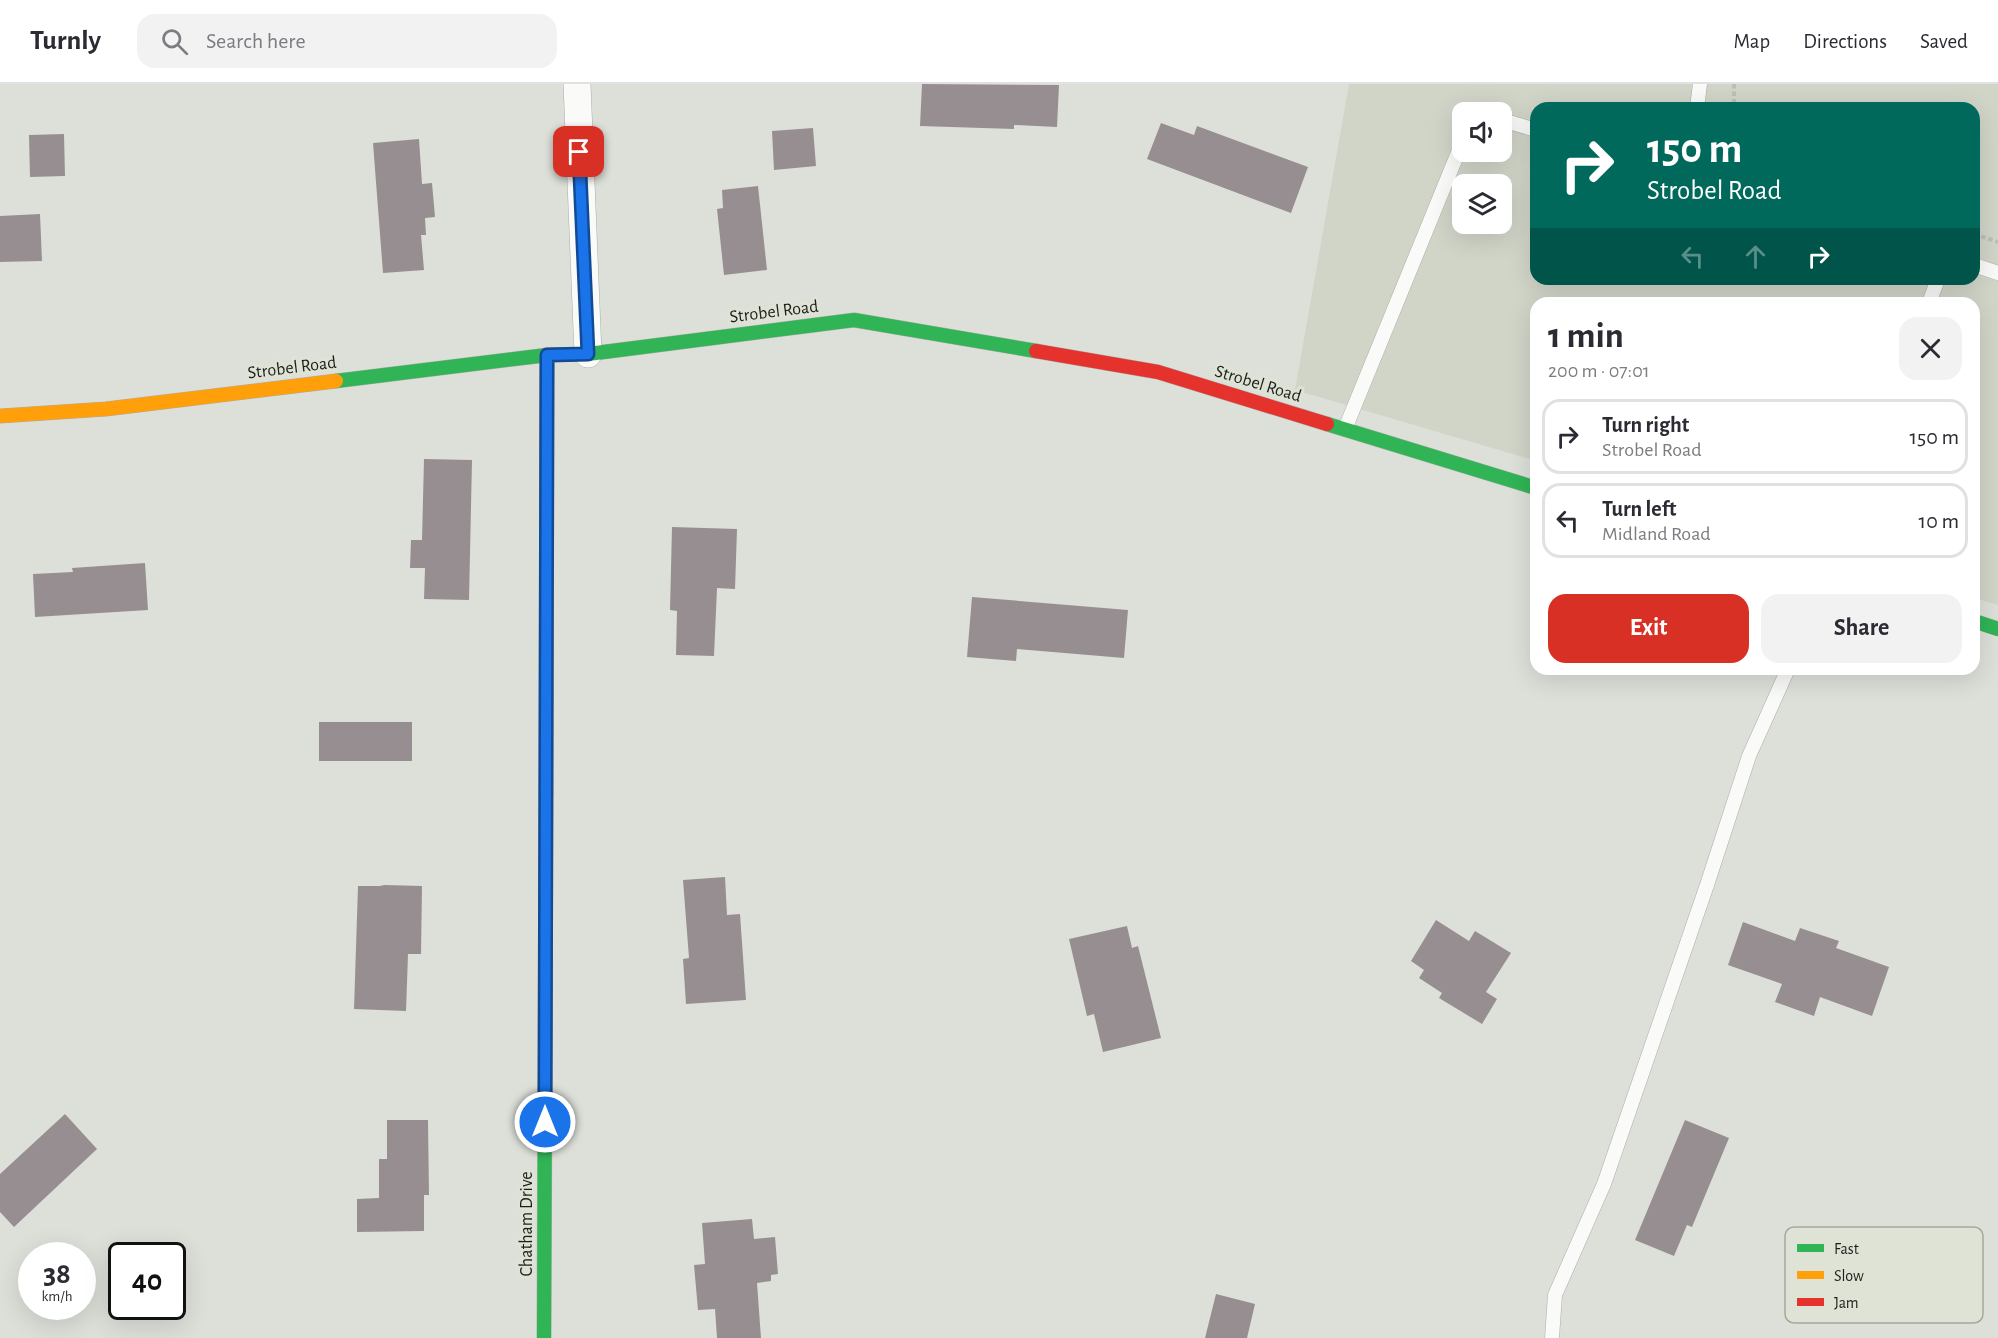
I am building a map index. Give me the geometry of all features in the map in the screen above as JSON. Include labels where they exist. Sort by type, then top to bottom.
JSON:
[{"type":"street","points":[[577,84],[588,354]]},
{"type":"street","name":"Strobel Road","points":[[0,416],[106,409],[547,355],[588,354],[854,320],[1158,372],[1530,486]]},
{"type":"street","name":"Chatham Drive","points":[[544,1338],[547,355]]},
{"type":"street","points":[[1980,623],[1998,628]]},
{"type":"lane","points":[[1698,102],[1700,84]]},
{"type":"lane","points":[[1512,123],[1530,128]]},
{"type":"lane","points":[[1345,429],[1454,162]]},
{"type":"lane","points":[[1980,267],[1998,273]]},
{"type":"lane","points":[[1552,1338],[1555,1295],[1604,1184],[1749,756],[1785,675]]},
{"type":"path","points":[[1734,84],[1734,102]]},
{"type":"path","points":[[1980,236],[1998,242]]},
{"type":"shaded area","points":[[1349,84],[1998,84],[1998,605],[1980,600],[1980,297],[1530,297],[1530,459],[1295,390]]},
{"type":"building","points":[[922,84],[1059,85],[1057,127],[1014,125],[1014,129],[920,126]]},
{"type":"building","points":[[1161,123],[1194,135],[1197,126],[1308,167],[1291,213],[1147,159]]},
{"type":"building","points":[[813,128],[816,166],[774,170],[772,131]]},
{"type":"building","points":[[64,134],[65,176],[30,177],[29,135]]},
{"type":"building","points":[[419,139],[422,184],[432,183],[435,217],[425,218],[426,235],[421,235],[424,270],[383,273],[373,143]]},
{"type":"building","points":[[758,186],[767,270],[724,275],[717,209],[723,208],[722,190]]},
{"type":"building","points":[[40,214],[42,261],[0,262],[0,216]]},
{"type":"building","points":[[424,459],[472,460],[469,600],[424,599],[425,568],[410,568],[411,540],[422,540]]},
{"type":"building","points":[[672,527],[737,529],[735,589],[717,588],[714,656],[676,655],[677,611],[670,610]]},
{"type":"building","points":[[145,563],[148,610],[35,617],[33,574],[73,572],[72,568]]},
{"type":"building","points":[[972,597],[1128,610],[1124,658],[1017,649],[1016,661],[967,657]]},
{"type":"building","points":[[319,722],[412,722],[412,761],[319,761]]},
{"type":"building","points":[[725,877],[727,915],[740,914],[746,1000],[686,1004],[683,959],[689,958],[683,880]]},
{"type":"building","points":[[358,886],[422,886],[421,954],[408,954],[406,1011],[354,1009]]},
{"type":"building","points":[[1436,920],[1469,941],[1475,931],[1511,953],[1486,992],[1497,999],[1482,1024],[1439,998],[1442,993],[1419,978],[1424,970],[1411,961]]},
{"type":"building","points":[[1743,922],[1795,941],[1800,928],[1839,941],[1836,948],[1889,967],[1872,1016],[1820,997],[1814,1016],[1775,1002],[1782,984],[1728,965]]},
{"type":"building","points":[[1127,926],[1132,948],[1138,946],[1161,1038],[1103,1052],[1094,1014],[1087,1016],[1069,939]]},
{"type":"building","points":[[65,1114],[97,1149],[14,1227],[0,1212],[0,1174]]},
{"type":"building","points":[[387,1120],[428,1120],[429,1195],[424,1195],[424,1231],[357,1232],[357,1199],[379,1198],[379,1159],[387,1159]]},
{"type":"building","points":[[1685,1120],[1729,1138],[1692,1227],[1687,1225],[1674,1256],[1635,1240]]},
{"type":"building","points":[[752,1219],[754,1239],[775,1237],[778,1274],[771,1275],[771,1281],[757,1283],[761,1338],[717,1338],[715,1309],[698,1310],[694,1265],[705,1264],[702,1223]]},
{"type":"building","points":[[1216,1294],[1255,1304],[1247,1338],[1205,1338]]},
{"type":"traffic: fast","points":[[336,381],[547,355],[588,354],[854,320],[1036,351]]},
{"type":"traffic: fast","points":[[1327,424],[1530,486]]},
{"type":"traffic: fast","points":[[1980,623],[1998,629]]},
{"type":"traffic: fast","points":[[544,1338],[546,793]]},
{"type":"traffic: slow","points":[[546,793],[547,355]]},
{"type":"traffic: slow","points":[[0,416],[106,409],[336,381]]},
{"type":"traffic: jam","points":[[1036,351],[1158,372],[1327,424]]},
{"type":"route","points":[[545,1122],[547,355],[588,354],[579,152]]}]
